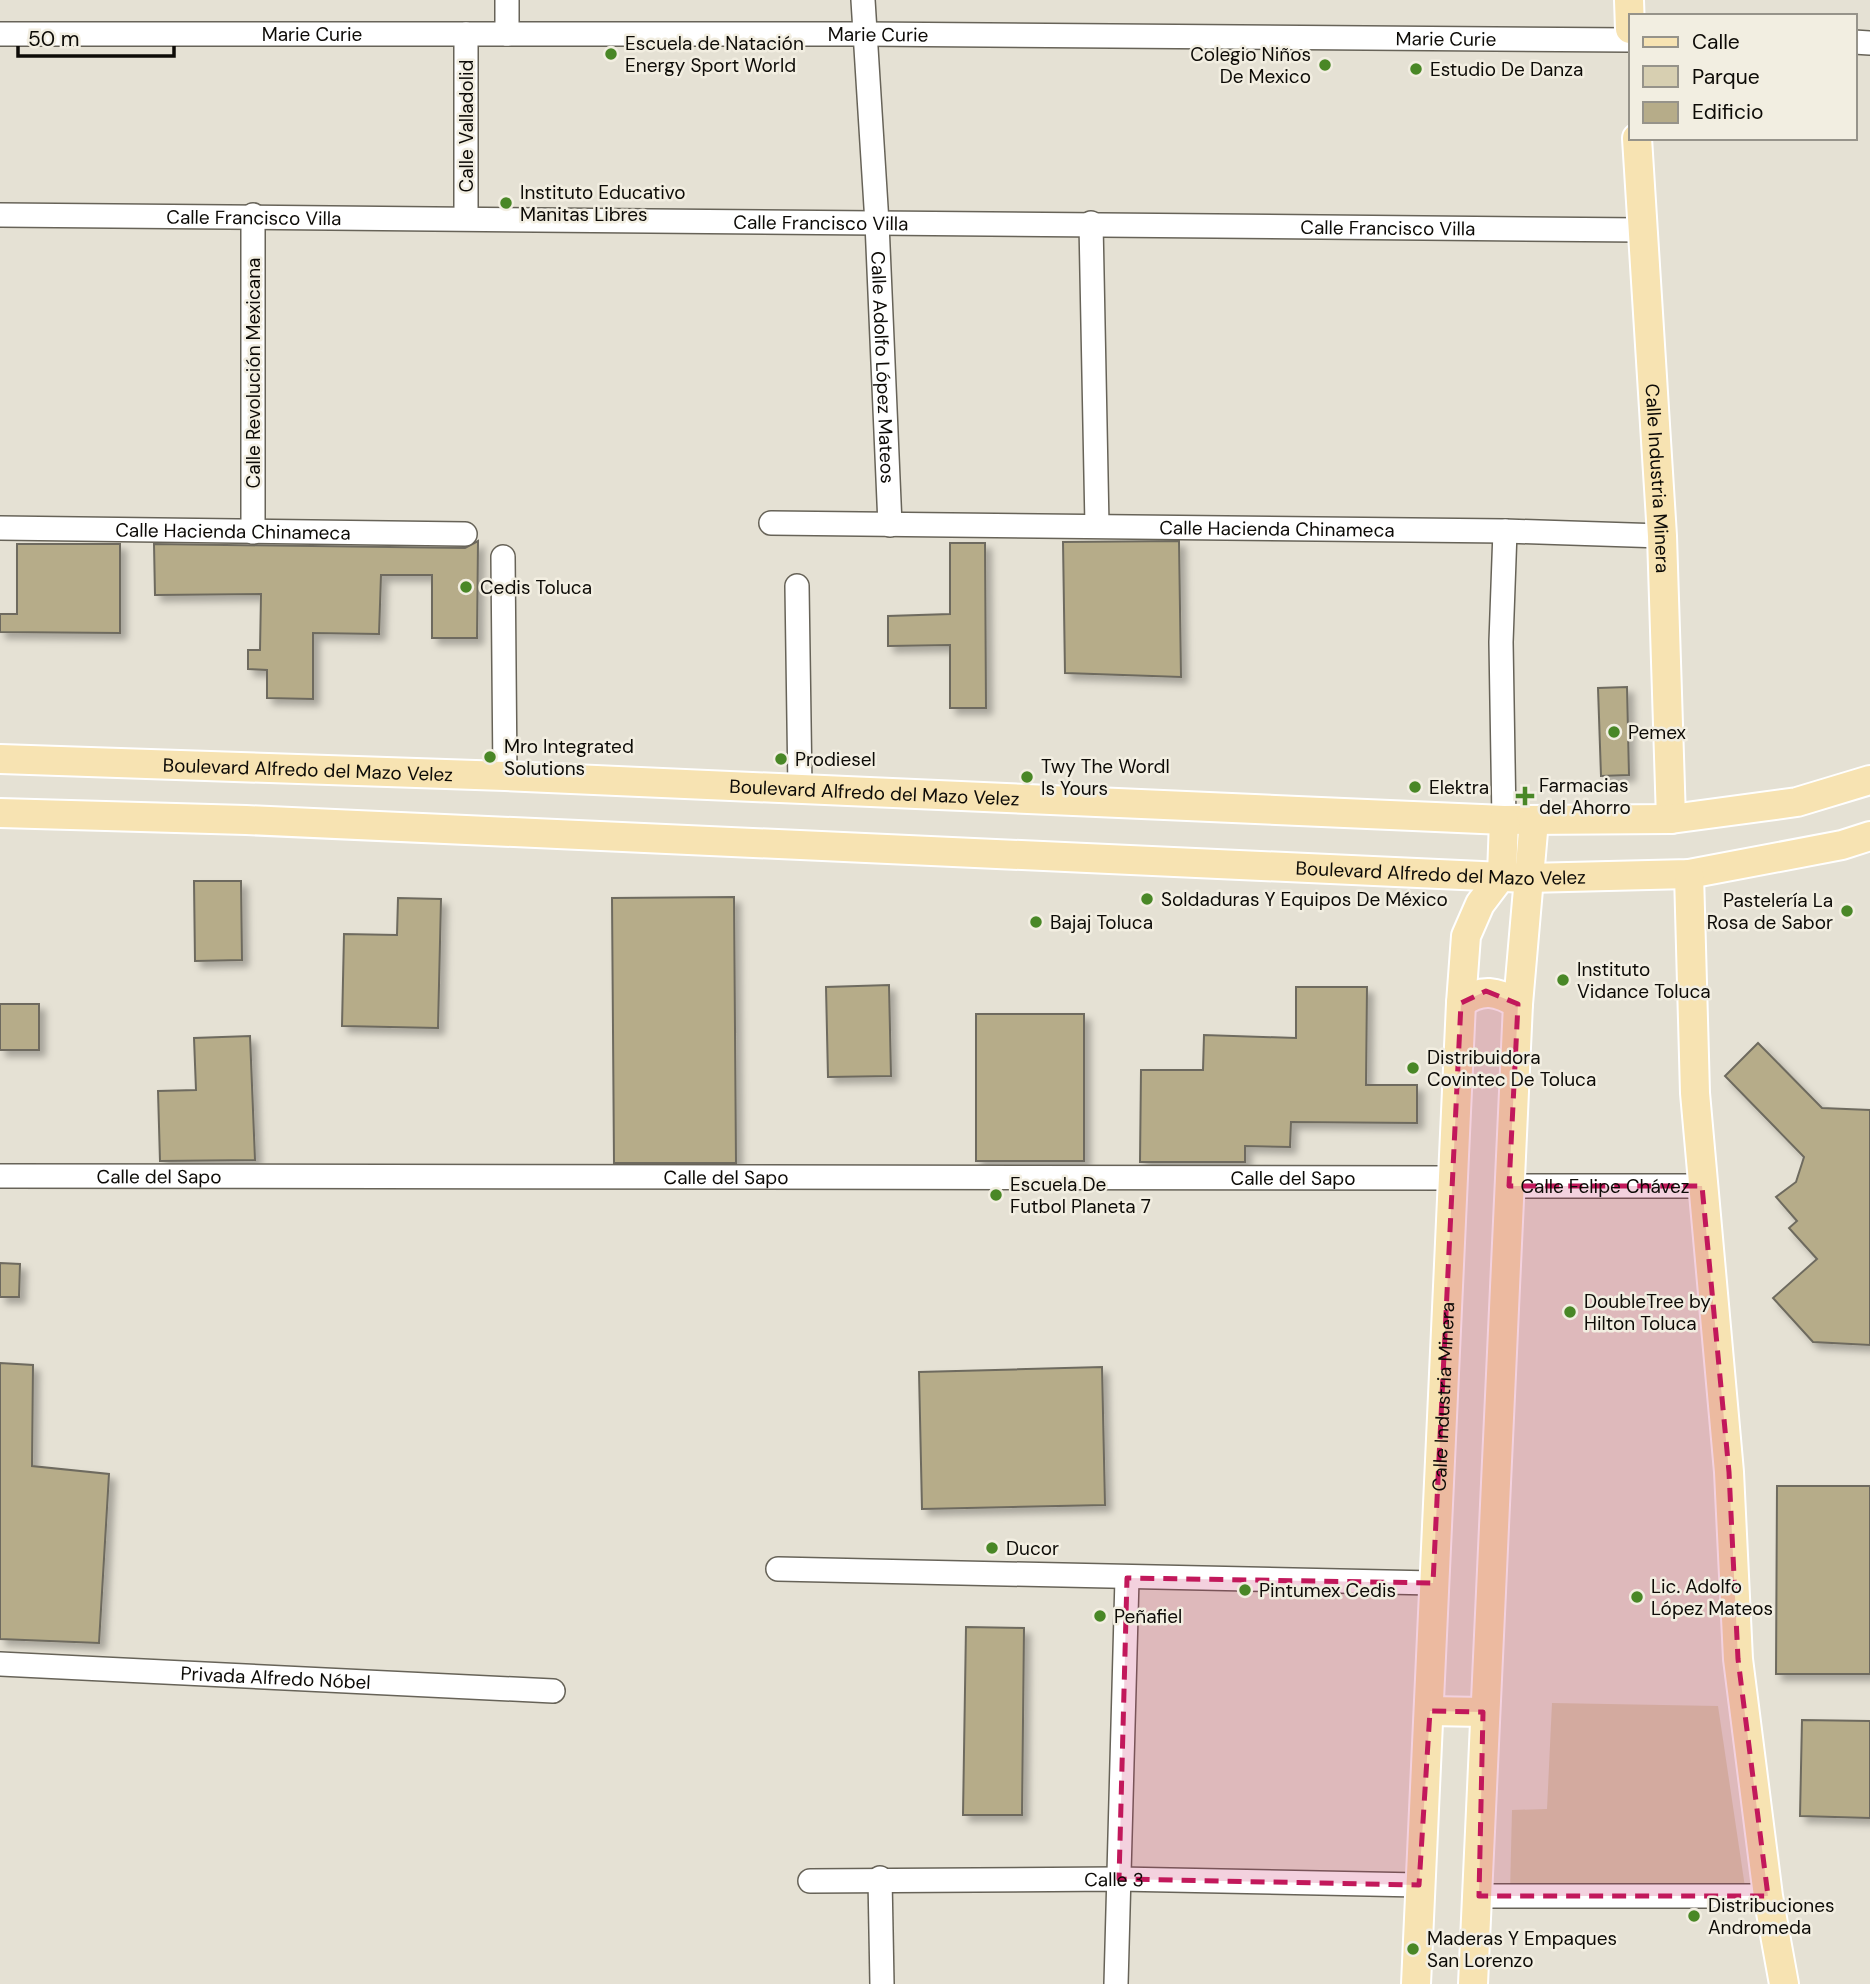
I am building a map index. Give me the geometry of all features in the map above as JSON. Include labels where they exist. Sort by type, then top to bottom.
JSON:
[{"type":"main road","name":"Calle Industria Minera","points":[[1637,140],[1662,536],[1671,819]]},
{"type":"main road","name":"Boulevard Alfredo del Mazo Velez","points":[[0,759],[505,776],[1504,820],[1671,819],[1797,802],[1870,780]]},
{"type":"main road","name":"Boulevard Alfredo del Mazo Velez","points":[[0,813],[1515,876],[1689,874],[1842,845],[1870,836]]},
{"type":"main road","points":[[1473,1984],[1479,1896],[1483,1712],[1518,1004],[1515,876],[1504,820]]},
{"type":"main road","points":[[1515,876],[1534,820]]},
{"type":"main road","points":[[1689,874],[1695,1093],[1729,1472],[1738,1659],[1768,1896],[1784,1984]]},
{"type":"main road","name":"Calle Industria Minera","points":[[1416,1984],[1430,1711],[1433,1583],[1466,936],[1480,904],[1515,876]]},
{"type":"main road","points":[[1461,1003],[1478,992],[1486,992],[1501,993],[1518,1004]]},
{"type":"main road","points":[[1430,1711],[1483,1712]]},
{"type":"street","points":[[507,0],[507,34]]},
{"type":"street","name":"Calle Adolfo López Mateos","points":[[863,0],[863,34],[877,223],[890,525]]},
{"type":"street","name":"Marie Curie","points":[[0,34],[863,34],[1629,40]]},
{"type":"street","name":"Calle Valladolid","points":[[466,218],[467,34]]},
{"type":"street","name":"Calle Francisco Villa","points":[[0,215],[253,215],[1642,230]]},
{"type":"street","name":"Calle Revolución Mexicana","points":[[253,215],[253,532]]},
{"type":"street","points":[[1091,223],[1097,526]]},
{"type":"street","name":"Calle Hacienda Chinameca","points":[[771,523],[1505,531],[1662,536]]},
{"type":"street","name":"Calle Hacienda Chinameca","points":[[0,527],[465,534]]},
{"type":"street","points":[[1504,820],[1501,655],[1505,531]]},
{"type":"street","points":[[503,557],[505,776]]},
{"type":"street","points":[[797,586],[800,789]]},
{"type":"street","name":"Calle del Sapo","points":[[0,1177],[1453,1178]]},
{"type":"street","name":"Calle Felipe Chávez","points":[[1509,1186],[1702,1186]]},
{"type":"street","points":[[778,1569],[1433,1583]]},
{"type":"street","points":[[1116,1984],[1127,1578]]},
{"type":"street","name":"Privada Alfredo Nóbel","points":[[0,1664],[553,1691]]},
{"type":"street","points":[[880,1878],[882,1984]]},
{"type":"street","name":"Calle 3","points":[[810,1881],[880,1878],[1119,1879],[1419,1885]]},
{"type":"street","points":[[1479,1896],[1768,1896]]},
{"type":"highlighted area","points":[[1486,991],[1518,1004],[1509,1186],[1702,1186],[1729,1472],[1738,1659],[1768,1896],[1479,1896],[1483,1712],[1430,1711],[1419,1885],[1119,1879],[1127,1578],[1433,1583],[1461,1003]]},
{"type":"green space","points":[[1552,1703],[1718,1706],[1745,1887],[1510,1893],[1512,1810],[1547,1809]]},
{"type":"building","points":[[478,541],[477,638],[432,638],[432,575],[381,575],[379,634],[313,633],[313,699],[267,698],[267,670],[248,669],[248,650],[260,650],[261,594],[155,595],[154,544],[465,548]]},
{"type":"building","points":[[1179,541],[1181,677],[1065,673],[1063,542]]},
{"type":"building","points":[[950,543],[985,543],[986,708],[950,708],[950,645],[888,646],[888,616],[950,614]]},
{"type":"building","points":[[17,544],[120,544],[120,633],[0,632],[0,614],[17,614]]},
{"type":"building","name":"Pemex","points":[[1627,687],[1629,775],[1601,776],[1598,688]]},
{"type":"building","points":[[194,881],[241,881],[242,960],[195,961]]},
{"type":"building","points":[[734,897],[736,1163],[614,1163],[612,898]]},
{"type":"building","points":[[398,898],[441,899],[438,1028],[342,1026],[344,934],[397,935]]},
{"type":"building","points":[[889,985],[891,1076],[828,1077],[826,987]]},
{"type":"building","points":[[1296,987],[1367,987],[1366,1085],[1417,1085],[1417,1123],[1291,1122],[1290,1147],[1245,1146],[1245,1162],[1140,1162],[1141,1070],[1203,1070],[1204,1035],[1296,1038]]},
{"type":"building","points":[[0,1004],[39,1004],[39,1050],[0,1050]]},
{"type":"building","points":[[976,1014],[1084,1014],[1084,1161],[976,1161]]},
{"type":"building","points":[[250,1036],[255,1160],[160,1161],[158,1091],[196,1090],[194,1038]]},
{"type":"building","points":[[1758,1043],[1822,1108],[1870,1110],[1870,1345],[1813,1342],[1773,1298],[1817,1259],[1789,1228],[1797,1221],[1776,1197],[1796,1182],[1804,1157],[1725,1076]]},
{"type":"building","points":[[0,1263],[20,1264],[19,1297],[0,1297]]},
{"type":"building","points":[[0,1363],[33,1365],[32,1466],[109,1474],[99,1643],[0,1639]]},
{"type":"building","points":[[1102,1367],[1105,1505],[922,1509],[919,1372]]},
{"type":"building","points":[[1777,1486],[1870,1486],[1870,1674],[1776,1674]]},
{"type":"building","points":[[966,1627],[1024,1628],[1022,1815],[963,1815]]},
{"type":"building","points":[[1802,1720],[1870,1721],[1870,1818],[1800,1816]]},
{"type":"place","name":"Escuela de Natación Energy Sport World","points":[[611,54]]},
{"type":"place","name":"Colegio Niños De Mexico","points":[[1325,65]]},
{"type":"place","name":"Estudio De Danza","points":[[1416,69]]},
{"type":"place","name":"Instituto Educativo Manitas Libres","points":[[506,203]]},
{"type":"place","name":"Cedis Toluca","points":[[466,587]]},
{"type":"place","name":"Pemex","points":[[1614,732]]},
{"type":"place","name":"Mro Integrated Solutions","points":[[490,757]]},
{"type":"place","name":"Prodiesel","points":[[781,759]]},
{"type":"place","name":"Twy The Wordl Is Yours","points":[[1027,777]]},
{"type":"place","name":"Elektra","points":[[1415,787]]},
{"type":"place","name":"Farmacias del Ahorro","points":[[1525,796]]},
{"type":"place","name":"Soldaduras Y Equipos De México","points":[[1147,899]]},
{"type":"place","name":"Pastelería La Rosa de Sabor","points":[[1847,911]]},
{"type":"place","name":"Bajaj Toluca","points":[[1036,922]]},
{"type":"place","name":"Instituto Vidance Toluca","points":[[1563,980]]},
{"type":"place","name":"Distribuidora Covintec De Toluca","points":[[1413,1068]]},
{"type":"place","name":"Escuela De Futbol Planeta 7","points":[[996,1195]]},
{"type":"place","name":"DoubleTree by Hilton Toluca","points":[[1570,1312]]},
{"type":"place","name":"Ducor","points":[[992,1548]]},
{"type":"place","name":"Pintumex Cedis","points":[[1245,1590]]},
{"type":"place","name":"Lic. Adolfo López Mateos","points":[[1637,1597]]},
{"type":"place","name":"Peñafiel","points":[[1100,1616]]},
{"type":"place","name":"Distribuciones Andromeda","points":[[1694,1916]]},
{"type":"place","name":"Maderas Y Empaques San Lorenzo","points":[[1413,1949]]}]
